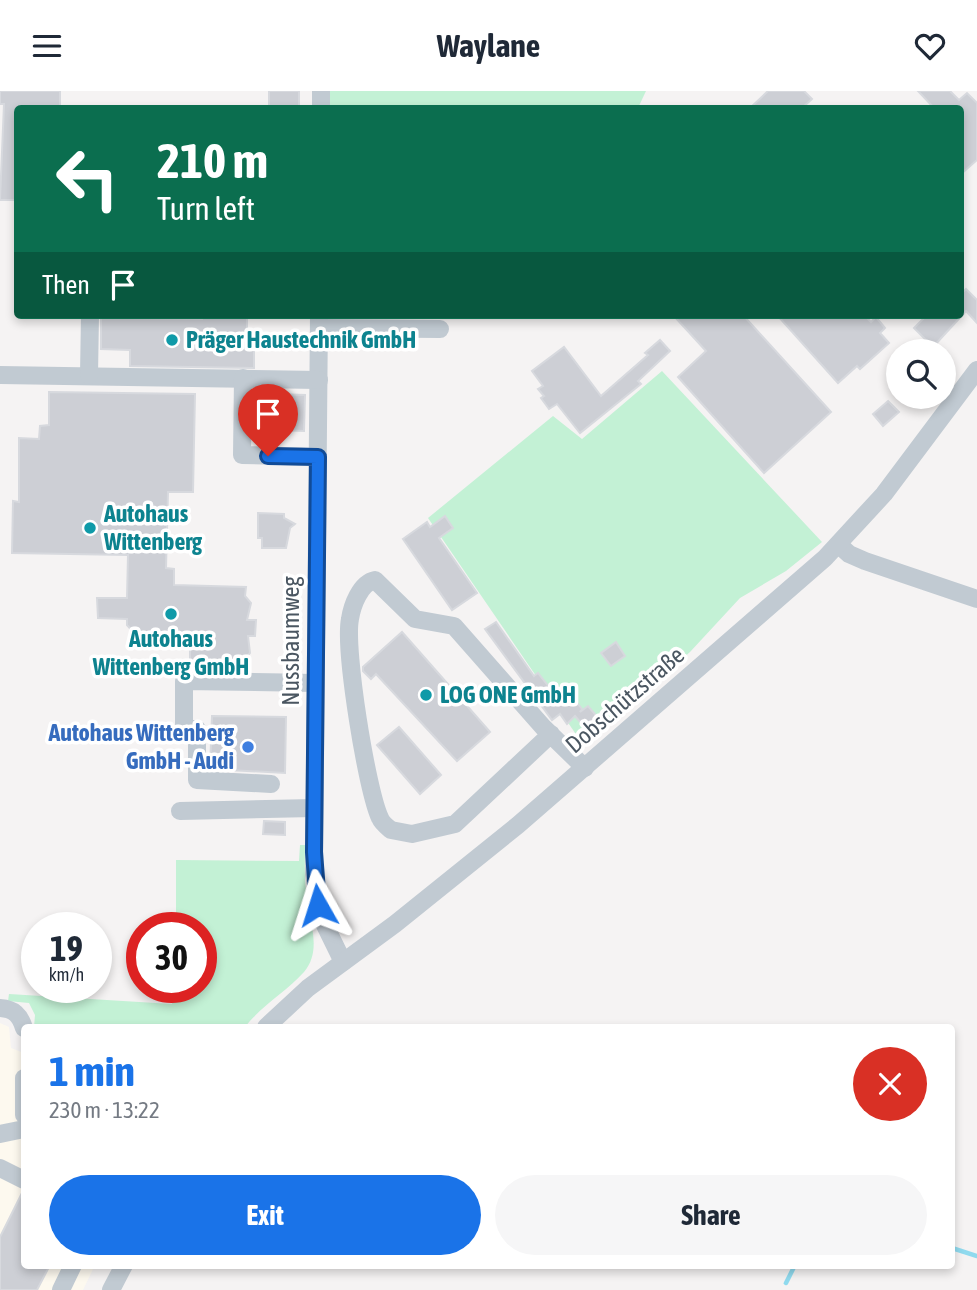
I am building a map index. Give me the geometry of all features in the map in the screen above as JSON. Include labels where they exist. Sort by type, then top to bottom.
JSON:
[{"type":"street","points":[[89,375],[90,319]]},
{"type":"street","points":[[319,321],[440,329]]},
{"type":"street","name":"Nussbaumweg","points":[[319,321],[314,874],[325,930],[343,962]]},
{"type":"street","name":"Dobschützstraße","points":[[269,1024],[297,996],[461,873],[839,545],[884,494],[977,370]]},
{"type":"street","points":[[0,375],[319,380]]},
{"type":"street","points":[[243,378],[243,455],[318,457]]},
{"type":"street","points":[[839,545],[849,554],[865,561],[977,599]]},
{"type":"street","points":[[551,734],[455,824],[412,834],[391,830],[377,811],[358,718],[349,646],[350,619],[363,587],[375,580],[415,619],[454,627],[585,768]]},
{"type":"street","points":[[271,784],[197,781],[197,729],[184,729],[184,681],[315,683]]},
{"type":"street","points":[[238,811],[239,782]]},
{"type":"street","points":[[180,811],[314,809]]},
{"type":"street","points":[[0,1008],[10,1009],[21,1017],[23,1024]]},
{"type":"street","points":[[0,1134],[21,1130]]},
{"type":"street","points":[[0,1168],[21,1178]]},
{"type":"street","points":[[61,1290],[71,1269]]},
{"type":"street","points":[[111,1290],[122,1269]]},
{"type":"shaded area","points":[[0,1023],[9,1027],[11,1048],[21,1052],[21,1269],[93,1269],[83,1290],[0,1290]]},
{"type":"green space","points":[[328,91],[646,91],[639,105],[328,105]]},
{"type":"green space","points":[[662,371],[822,542],[786,571],[740,598],[690,652],[584,746],[428,518],[553,416],[582,439]]},
{"type":"green space","points":[[300,845],[305,845],[305,885],[314,946],[304,972],[248,1024],[34,1024],[35,1015],[29,1003],[112,1003],[112,1000],[126,1003],[217,1003],[217,912],[176,912],[176,860],[299,861]]},
{"type":"green space","points":[[9,994],[21,995],[21,1002],[8,1001]]},
{"type":"building","points":[[0,91],[60,91],[60,105],[14,105],[14,200],[0,200],[4,104],[0,104]]},
{"type":"building","points":[[269,91],[299,91],[299,105],[269,105]]},
{"type":"building","points":[[768,91],[804,91],[812,99],[805,105],[753,105]]},
{"type":"building","points":[[918,91],[950,91],[959,100],[967,93],[977,103],[977,160],[964,171],[964,105],[931,105]]},
{"type":"building","points":[[966,289],[977,300],[977,323],[966,311],[964,313]]},
{"type":"building","name":"Präger Haustechnik GmbH","points":[[101,319],[247,319],[247,348],[254,348],[254,368],[130,366],[130,350],[101,349]]},
{"type":"building","points":[[677,319],[747,319],[831,412],[764,473],[678,377],[706,351]]},
{"type":"building","points":[[781,319],[868,319],[871,322],[878,319],[885,328],[880,333],[886,340],[886,346],[860,369],[857,366],[838,383]]},
{"type":"building","points":[[923,319],[959,319],[940,339],[925,339],[914,328]]},
{"type":"building","points":[[660,340],[670,351],[638,381],[641,384],[580,433],[557,404],[549,409],[541,398],[544,396],[538,389],[543,386],[532,371],[564,347],[601,396],[648,355],[645,353]]},
{"type":"building","points":[[49,392],[195,394],[193,492],[168,492],[166,568],[174,569],[174,585],[246,587],[245,596],[251,603],[247,620],[256,620],[255,636],[248,636],[250,653],[244,660],[244,669],[190,667],[190,644],[180,634],[135,634],[127,625],[127,619],[98,618],[97,598],[127,598],[128,555],[12,553],[13,501],[19,502],[19,438],[39,439],[40,426],[49,425]]},
{"type":"building","points":[[277,394],[305,395],[304,431],[277,430]]},
{"type":"building","points":[[886,403],[886,409],[896,409],[899,412],[883,426],[873,414]]},
{"type":"building","points":[[258,513],[284,514],[284,518],[295,524],[290,528],[286,548],[262,548],[262,538],[258,538]]},
{"type":"building","points":[[445,516],[453,528],[439,538],[477,593],[452,610],[403,539],[427,522],[430,527]]},
{"type":"building","points":[[496,622],[534,676],[538,673],[560,701],[570,694],[582,709],[580,712],[588,706],[600,720],[588,731],[575,716],[567,724],[560,714],[552,720],[485,629]]},
{"type":"building","name":"LOG ONE GmbH","points":[[402,632],[490,732],[457,761],[376,674],[371,679],[363,671],[363,667]]},
{"type":"building","points":[[616,642],[625,656],[611,666],[601,653]]},
{"type":"building","points":[[212,716],[286,717],[285,773],[210,769]]},
{"type":"building","name":"LOG ONE GmbH","points":[[399,727],[441,775],[420,794],[377,745]]},
{"type":"building","points":[[264,821],[285,822],[285,835],[263,834]]},
{"type":"building","points":[[21,1195],[21,1269],[48,1269],[37,1290],[0,1290],[0,1237]]},
{"type":"waterway","points":[[955,1249],[977,1256]]},
{"type":"waterway","points":[[786,1283],[793,1269]]},
{"type":"place","name":"Präger Haustechnik GmbH","points":[[172,340]]},
{"type":"place","name":"Autohaus Wittenberg","points":[[90,528]]},
{"type":"place","name":"Autohaus Wittenberg GmbH","points":[[171,614]]},
{"type":"place","name":"LOG ONE GmbH","points":[[426,695]]},
{"type":"place","name":"Autohaus Wittenberg GmbH - Audi","points":[[248,747]]},
{"type":"route","points":[[268,456],[318,457],[314,874],[318,905]]}]
